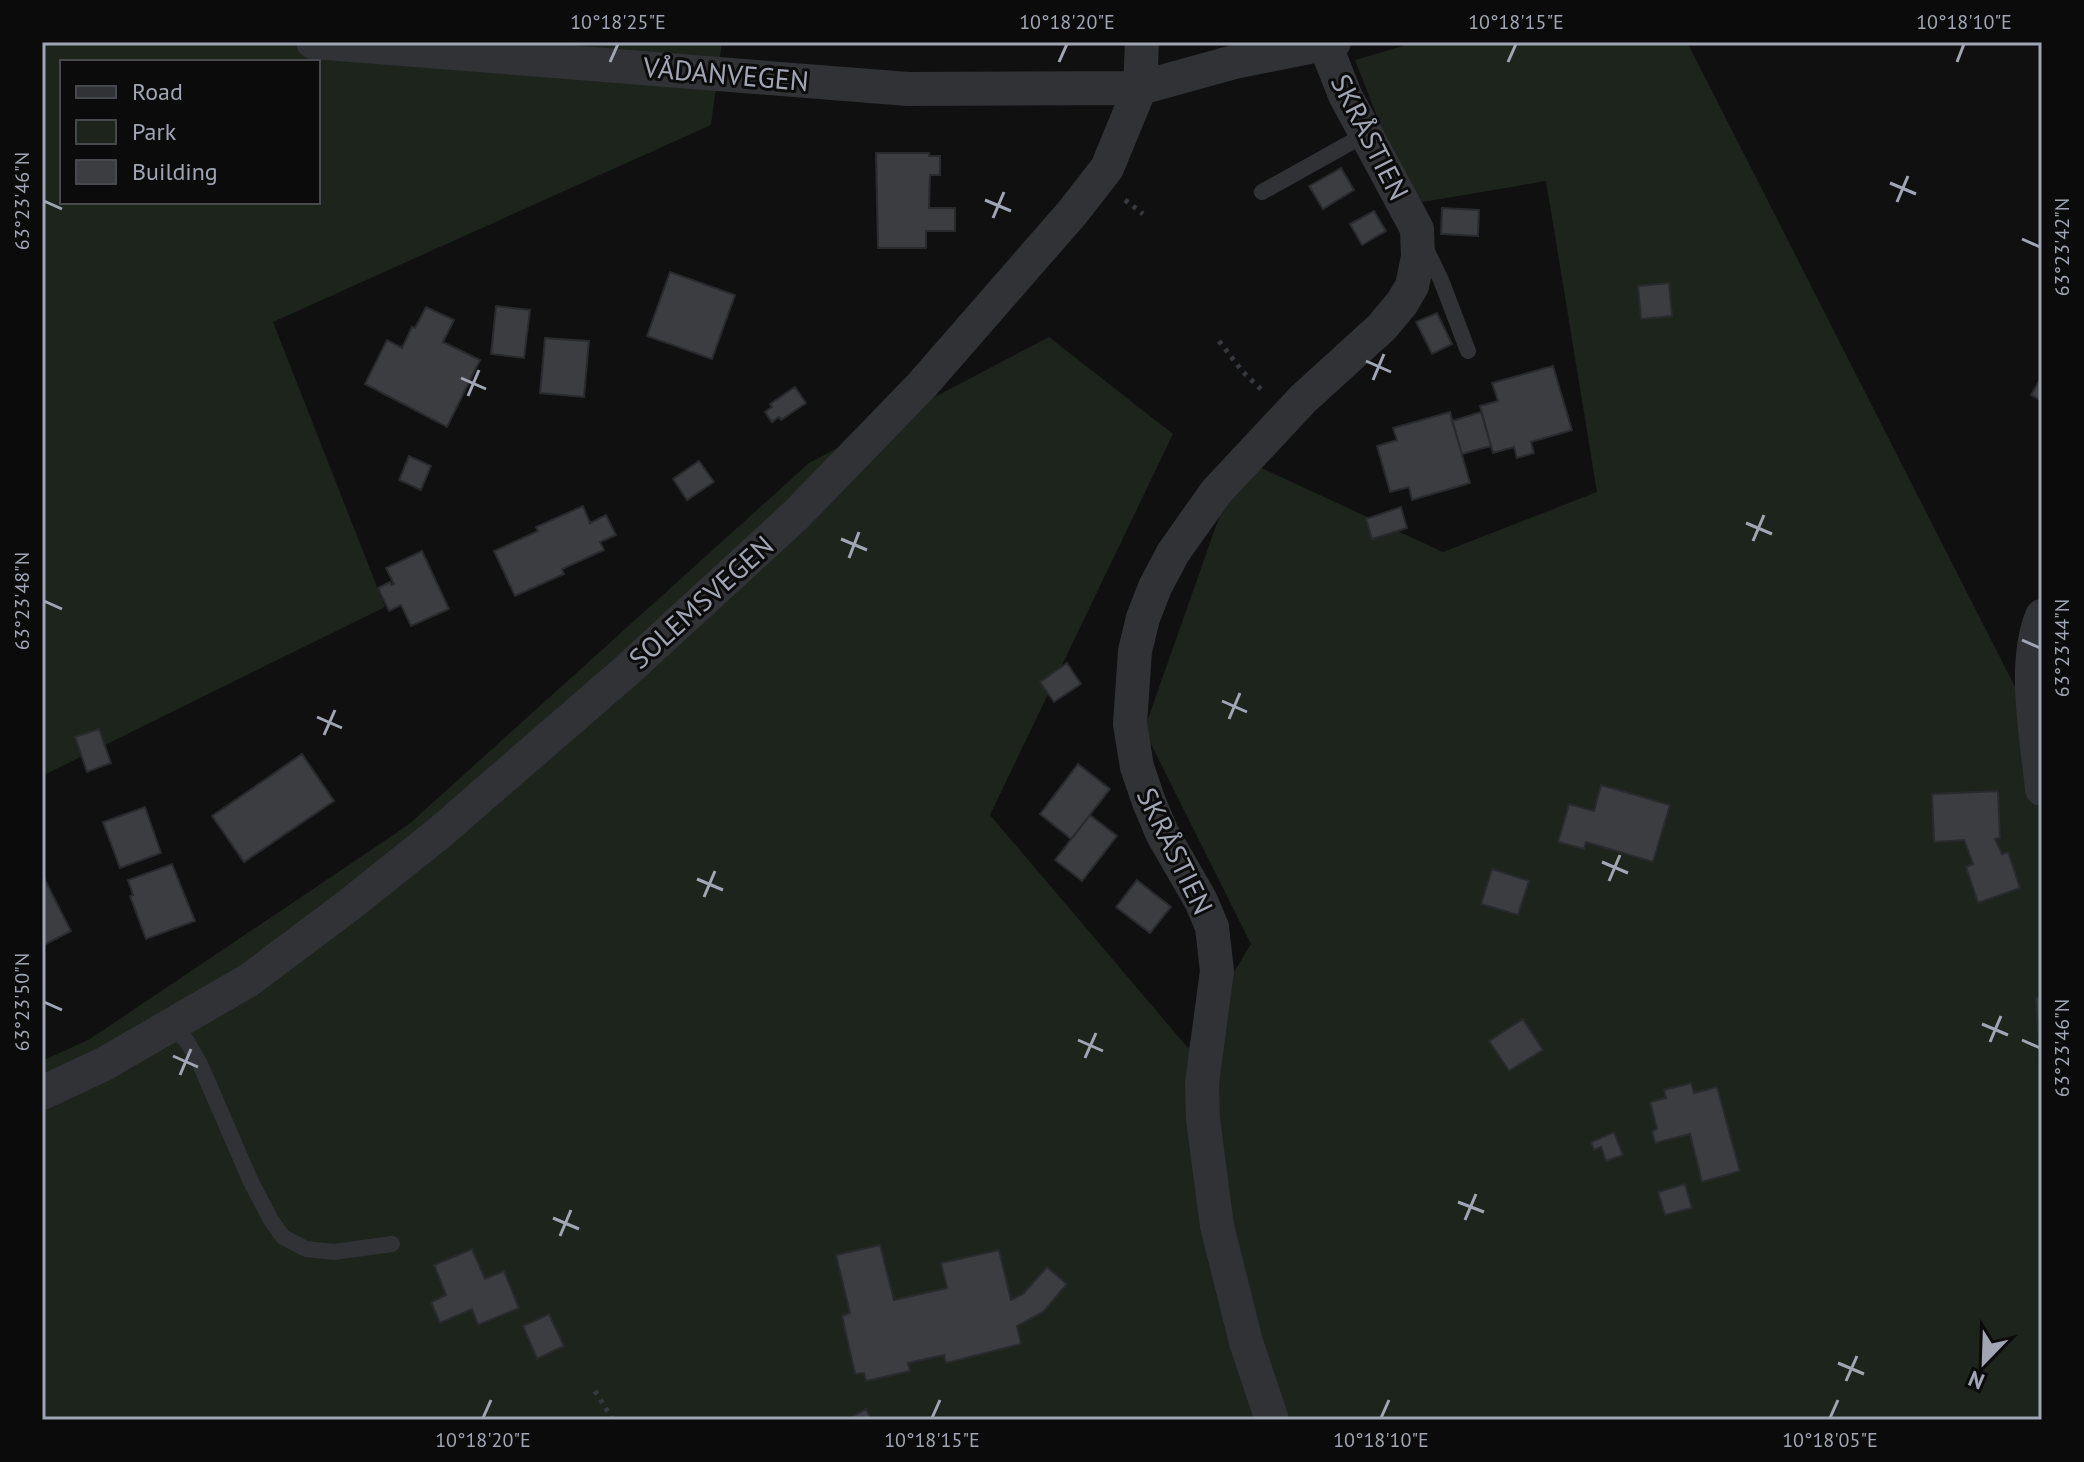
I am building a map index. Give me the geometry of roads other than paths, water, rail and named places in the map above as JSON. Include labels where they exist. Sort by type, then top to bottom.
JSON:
[{"type":"street","name":"VÅDANVEGEN","points":[[313,42],[908,89],[1140,88],[1234,62],[1329,43]]},
{"type":"street","points":[[1140,88],[1142,42]]},
{"type":"street","name":"SKRÅSTIEN","points":[[1272,1420],[1246,1342],[1217,1226],[1203,1119],[1202,1083],[1217,971],[1212,927],[1149,802],[1137,767],[1130,724],[1135,651],[1143,618],[1173,553],[1216,492],[1293,411],[1382,327],[1412,286],[1418,257],[1417,229],[1345,95],[1329,43]]},
{"type":"street","name":"SOLEMSVEGEN","points":[[42,1093],[91,1071],[249,980],[427,843],[625,672],[796,515],[922,385],[1072,213],[1107,168],[1140,88]]},
{"type":"street","points":[[2042,616],[2032,652],[2042,789]]},
{"type":"lane","points":[[1262,192],[1366,134]]},
{"type":"lane","name":"SKRÅSTIEN","points":[[1417,229],[1441,280],[1468,351]]},
{"type":"lane","points":[[170,1026],[186,1040],[200,1064],[251,1182],[283,1237],[306,1249],[334,1252],[392,1244]]}]
